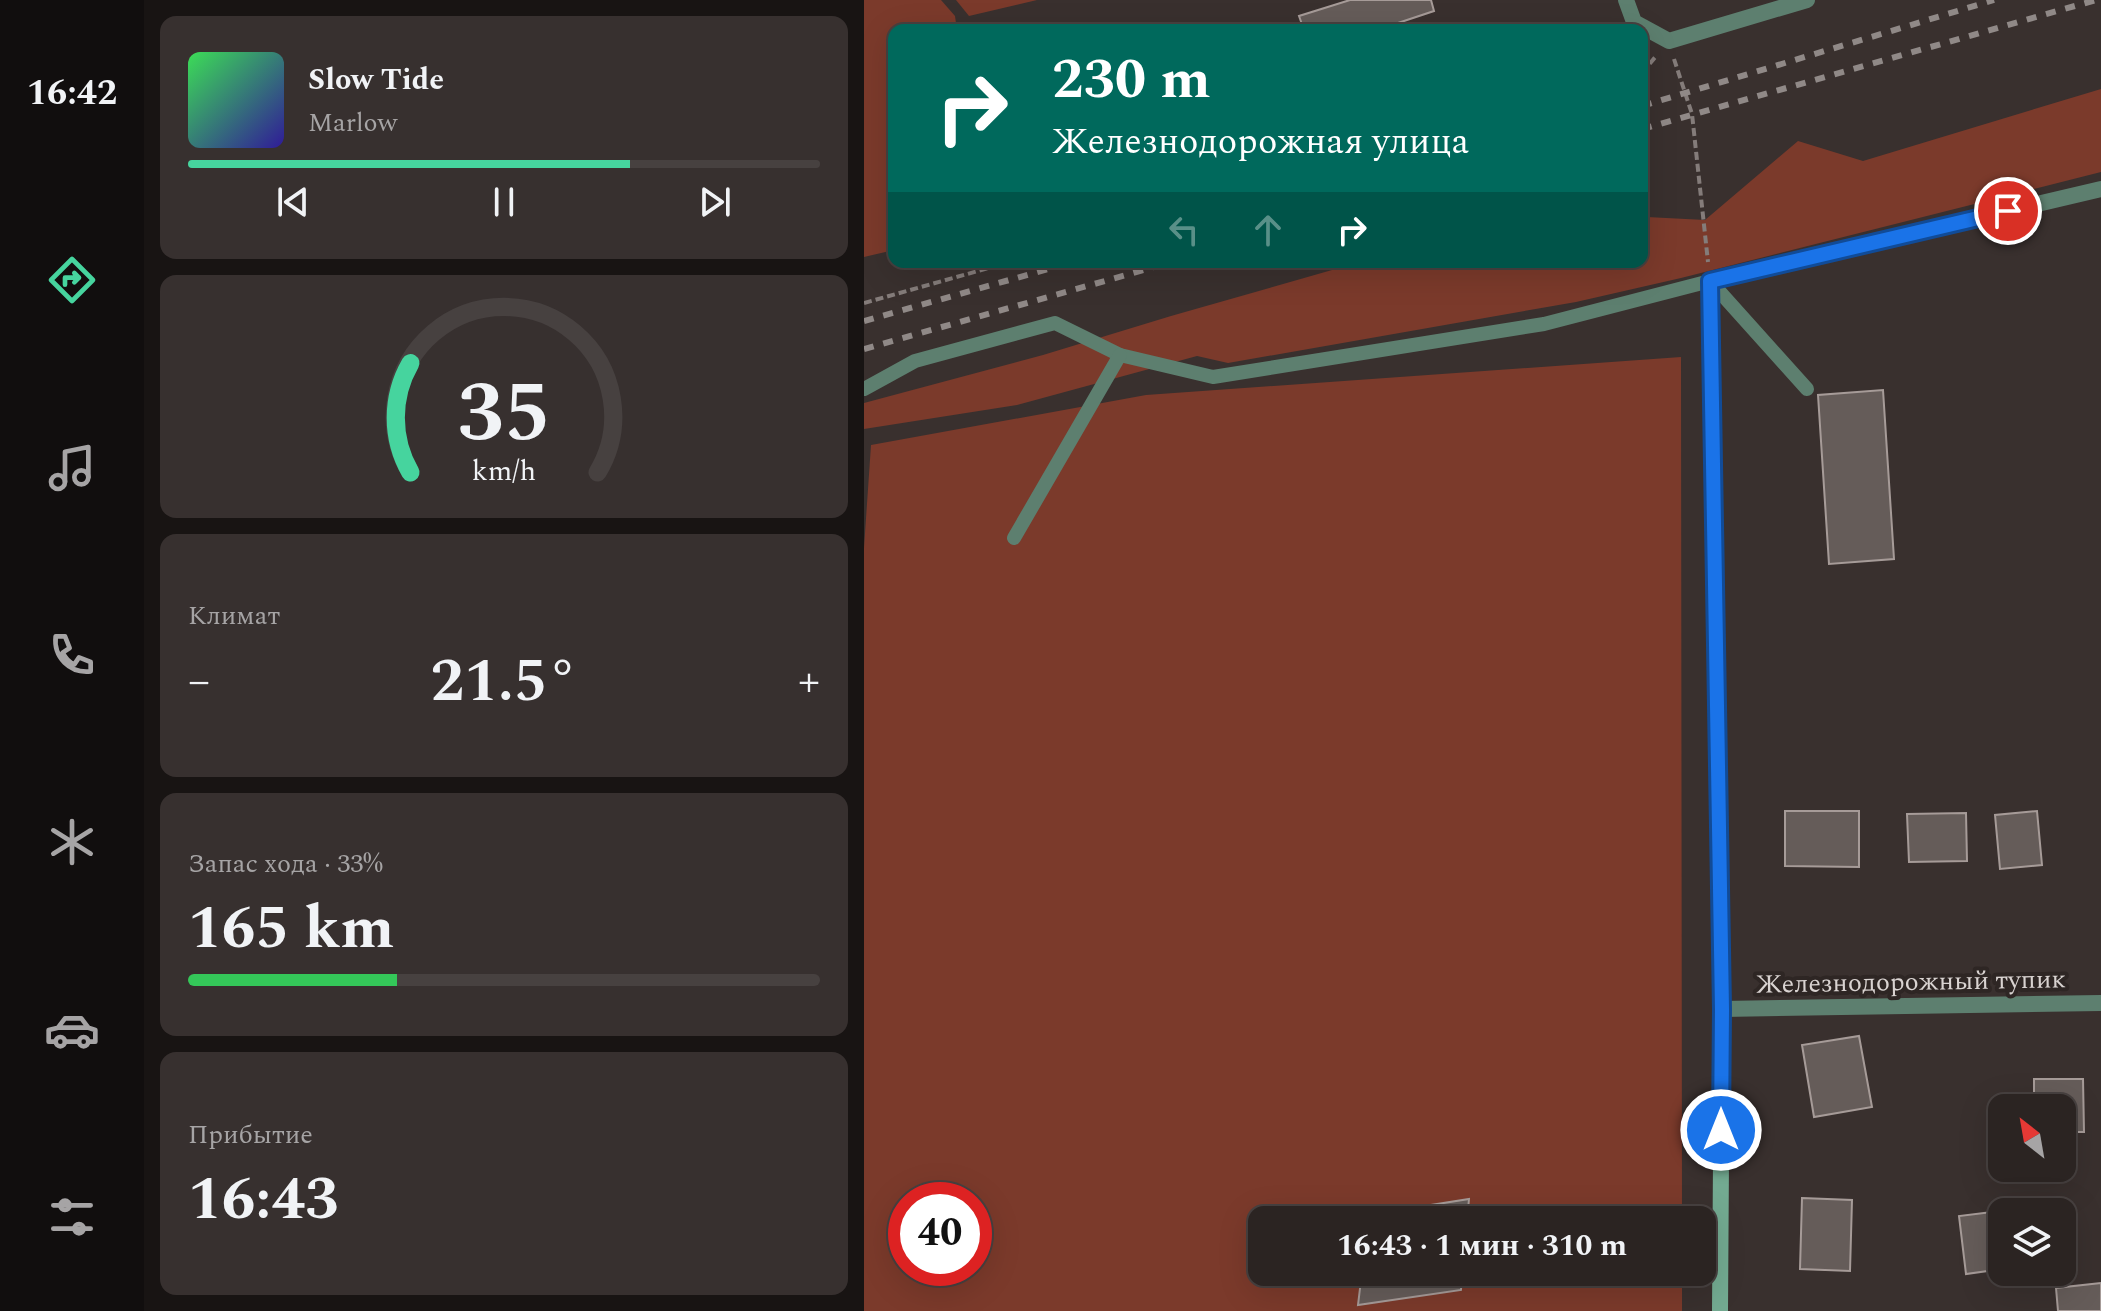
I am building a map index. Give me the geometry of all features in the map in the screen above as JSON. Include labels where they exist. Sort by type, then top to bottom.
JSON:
[{"type":"street","points":[[1626,0],[1634,22],[1638,24]]},
{"type":"street","points":[[1648,30],[1669,41],[1807,0]]},
{"type":"street","points":[[1720,1311],[1722,1009],[1710,281],[2101,189]]},
{"type":"street","name":"Железнодорожный тупик","points":[[1722,1009],[2101,1003]]},
{"type":"lane","points":[[864,389],[915,361],[1055,323],[1120,355],[1213,377],[1544,324],[1710,281],[1807,389]]},
{"type":"lane","points":[[1014,538],[1120,355]]},
{"type":"path","points":[[1669,41],[1692,114],[1710,281]]},
{"type":"path","points":[[864,303],[989,268]]},
{"type":"shaded area","points":[[864,0],[941,0],[955,16],[956,24],[888,24],[888,251],[864,257]]},
{"type":"shaded area","points":[[956,0],[1037,0],[969,16]]},
{"type":"shaded area","points":[[2101,89],[2101,172],[1576,302],[1228,363],[1197,356],[1017,405],[864,429],[864,403],[1043,355],[1339,268],[1648,268],[1648,217],[1705,220],[1798,141],[1863,161]]},
{"type":"shaded area","points":[[1681,357],[1682,1206],[1248,1206],[1248,1286],[1682,1286],[1682,1311],[864,1311],[864,548],[871,445],[1146,395]]},
{"type":"building","points":[[1350,0],[1431,0],[1434,11],[1395,24],[1302,24],[1299,16]]},
{"type":"building","points":[[1883,390],[1894,559],[1829,564],[1818,395]]},
{"type":"building","points":[[1785,811],[1859,811],[1859,867],[1785,866]]},
{"type":"building","points":[[2037,811],[2042,865],[2000,869],[1995,815]]},
{"type":"building","points":[[1966,813],[1967,861],[1909,862],[1907,814]]},
{"type":"building","points":[[1859,1036],[1872,1107],[1814,1117],[1802,1045]]},
{"type":"building","points":[[2034,1079],[2083,1079],[2084,1132],[2076,1132],[2076,1094],[2034,1094]]},
{"type":"building","points":[[1802,1198],[1852,1200],[1850,1271],[1800,1269]]},
{"type":"building","points":[[1469,1199],[1468,1206],[1425,1206]]},
{"type":"building","points":[[1988,1212],[1988,1271],[1966,1274],[1959,1216]]},
{"type":"building","points":[[2101,1283],[2101,1311],[2058,1311],[2056,1288]]},
{"type":"building","points":[[1360,1286],[1461,1286],[1461,1290],[1358,1305]]},
{"type":"railway","points":[[1648,104],[1994,0]]},
{"type":"railway","points":[[1648,127],[2096,0]]},
{"type":"railway","points":[[864,321],[1052,268]]},
{"type":"railway","points":[[864,349],[1151,268]]},
{"type":"route","points":[[1721,1130],[1722,1009],[1710,281],[2008,211]]}]
